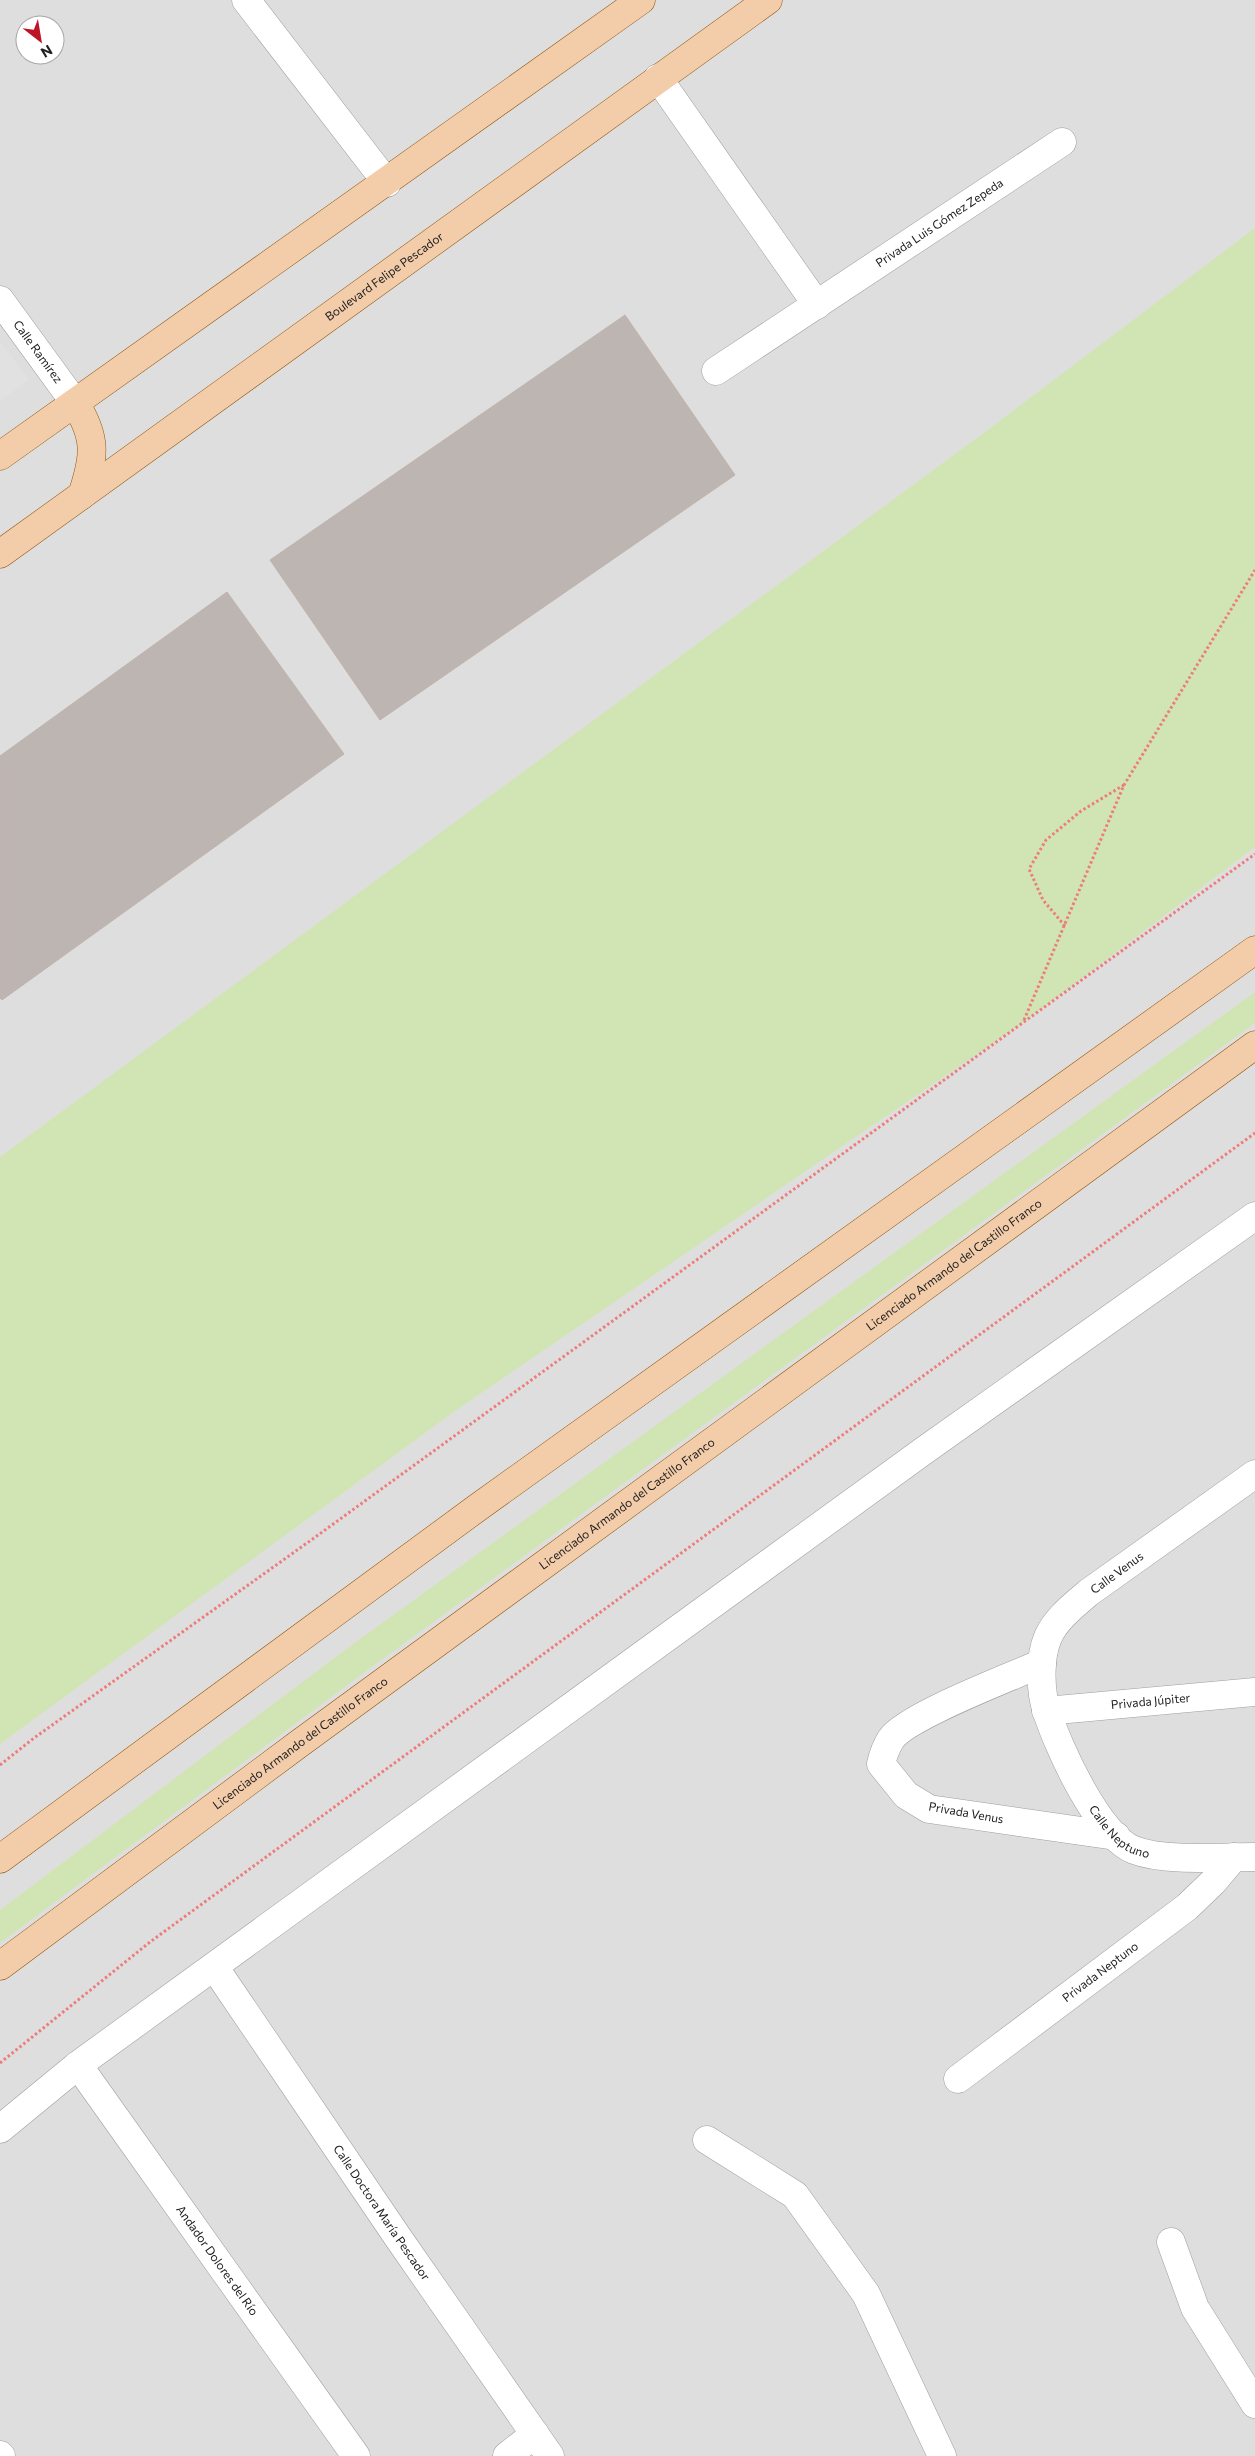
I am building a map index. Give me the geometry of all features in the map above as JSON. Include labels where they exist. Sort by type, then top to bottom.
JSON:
[{"type":"main road","points":[[0,456],[387,183],[642,0]]},
{"type":"main road","name":"Boulevard Felipe Pescador","points":[[0,554],[768,0]]},
{"type":"main road","points":[[75,403],[87,422],[93,443],[91,468],[82,495]]},
{"type":"main road","points":[[0,1859],[477,1508],[1255,950]]},
{"type":"main road","name":"Licenciado Armando del Castillo Franco","points":[[0,1966],[300,1743],[1255,1045]]},
{"type":"street","points":[[246,0],[387,183]]},
{"type":"street","points":[[658,78],[817,304]]},
{"type":"street","name":"Privada Luis Gómez Zepeda","points":[[716,371],[1062,142]]},
{"type":"street","name":"Calle Ramírez","points":[[0,300],[75,403]]},
{"type":"street","points":[[0,2129],[78,2065],[215,1968],[922,1452],[1255,1216]]},
{"type":"street","name":"Calle Venus","points":[[1046,1711],[1042,1663],[1048,1637],[1064,1614],[1088,1593],[1255,1474]]},
{"type":"street","name":"Privada Venus","points":[[1042,1663],[911,1721],[892,1738],[884,1753],[881,1764],[906,1795],[929,1809],[1116,1836]]},
{"type":"street","name":"Privada Júpiter","points":[[1046,1711],[1255,1692]]},
{"type":"street","name":"Calle Neptuno","points":[[1046,1711],[1073,1774],[1096,1813],[1116,1836],[1133,1850],[1160,1856],[1245,1857]]},
{"type":"street","name":"Privada Neptuno","points":[[958,2079],[1187,1907],[1213,1882],[1245,1857]]},
{"type":"street","name":"Calle Doctora María Pescador","points":[[215,1968],[399,2239],[550,2456]]},
{"type":"street","name":"Andador Dolores del Río","points":[[78,2065],[356,2456]]},
{"type":"street","points":[[707,2140],[795,2195],[866,2294],[942,2456]]},
{"type":"street","points":[[1171,2242],[1195,2308],[1255,2404]]},
{"type":"street","points":[[507,2456],[535,2434]]},
{"type":"path","points":[[1024,1022],[1124,785],[1255,570]]},
{"type":"path","points":[[1065,926],[1043,900],[1029,869],[1046,840],[1081,811],[1124,785]]},
{"type":"path","points":[[0,1765],[34,1738],[322,1532],[1255,854]]},
{"type":"path","points":[[0,2063],[150,1942],[1255,1133]]},
{"type":"shaded area","points":[[0,0],[1255,0],[1255,2456],[0,2456]]},
{"type":"shaded area","points":[[0,341],[29,380],[0,401]]},
{"type":"green space","points":[[1255,228],[1255,847],[1024,1022],[455,1411],[0,1744],[0,1157],[985,432]]},
{"type":"green space","points":[[1255,992],[1255,1023],[369,1669],[0,1943],[0,1910],[353,1644]]},
{"type":"building","points":[[625,315],[735,475],[380,720],[270,560]]},
{"type":"building","points":[[227,592],[344,754],[2,1000],[0,998],[0,756]]}]
